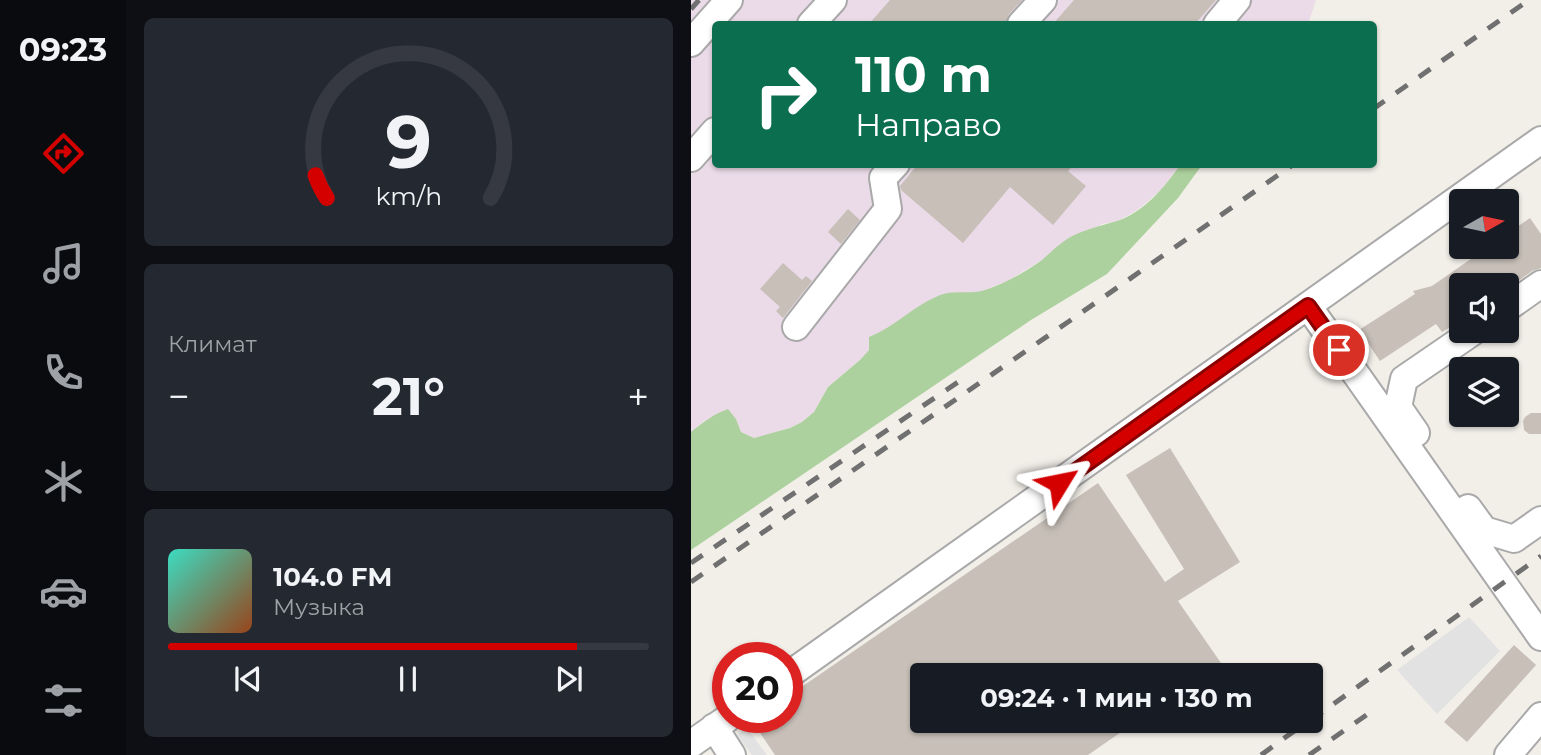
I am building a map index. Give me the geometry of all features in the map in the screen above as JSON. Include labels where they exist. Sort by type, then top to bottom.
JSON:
[{"type":"street","points":[[691,43],[729,0]]},
{"type":"street","points":[[814,21],[833,0]]},
{"type":"street","points":[[1024,21],[1043,0]]},
{"type":"street","points":[[1220,21],[1237,0]]},
{"type":"street","points":[[691,158],[712,134]]},
{"type":"street","points":[[803,665],[1541,140]]},
{"type":"street","points":[[796,327],[888,209],[883,178],[892,168]]},
{"type":"street","points":[[1519,300],[1541,284]]},
{"type":"street","points":[[1308,306],[1541,637]]},
{"type":"street","points":[[1456,343],[1404,379],[1398,407],[1484,530],[1514,539],[1541,520]]},
{"type":"street","points":[[1522,750],[1541,716]]},
{"type":"street","points":[[691,744],[712,729]]},
{"type":"street","points":[[725,733],[732,755]]},
{"type":"shaded area","points":[[691,0],[1316,0],[1309,21],[712,21],[712,168],[1178,168],[1162,189],[1129,215],[1102,224],[1007,281],[982,291],[968,294],[954,292],[928,302],[869,337],[869,350],[828,387],[814,412],[802,422],[754,438],[741,432],[736,419],[704,421],[691,432]]},
{"type":"shaded area","points":[[1469,617],[1500,651],[1437,714],[1397,670]]},
{"type":"shaded area","points":[[750,733],[767,755],[752,755],[737,735]]},
{"type":"green space","points":[[1178,168],[1200,168],[1178,198],[1107,274],[1031,320],[691,550],[691,432],[695,428],[728,409],[741,432],[754,438],[802,422],[814,412],[828,387],[869,350],[869,337],[929,300],[944,294],[979,291],[1015,277],[1073,236],[1136,212],[1168,182]]},
{"type":"building","points":[[890,0],[1022,0],[1009,14],[1007,21],[872,21]]},
{"type":"building","points":[[1074,0],[1216,0],[1198,21],[1056,21]]},
{"type":"building","points":[[915,168],[1071,168],[1068,171],[1086,186],[1053,225],[1010,187],[963,243],[901,190],[900,186]]},
{"type":"building","points":[[848,209],[860,220],[841,244],[828,232]]},
{"type":"building","points":[[1530,218],[1541,234],[1541,268],[1519,280],[1519,273],[1451,273],[1471,259],[1519,259],[1519,226]]},
{"type":"building","points":[[783,263],[802,280],[806,276],[812,281],[783,318],[776,311],[780,307],[760,289]]},
{"type":"building","points":[[1449,274],[1449,328],[1442,332],[1436,324],[1380,361],[1359,330],[1415,294],[1413,291],[1432,286]]},
{"type":"building","points":[[1531,413],[1541,413],[1541,434],[1529,434],[1524,430],[1523,421]]},
{"type":"building","points":[[1170,448],[1240,562],[1178,601],[1221,663],[910,663],[910,733],[1120,733],[1088,755],[775,755],[760,733],[803,733],[803,686],[1098,483],[1165,582],[1184,569],[1126,475]]},
{"type":"building","points":[[1514,645],[1536,665],[1467,742],[1444,722]]},
{"type":"railway","points":[[691,9],[699,0]]},
{"type":"railway","points":[[1377,106],[1529,0]]},
{"type":"railway","points":[[691,582],[1288,168]]},
{"type":"railway","points":[[691,563],[964,378]]},
{"type":"railway","points":[[1323,711],[1541,556]]},
{"type":"railway","points":[[1309,755],[1375,709]]},
{"type":"railway","points":[[1261,755],[1291,733]]},
{"type":"route","points":[[1059,483],[1308,306],[1339,350]]}]
